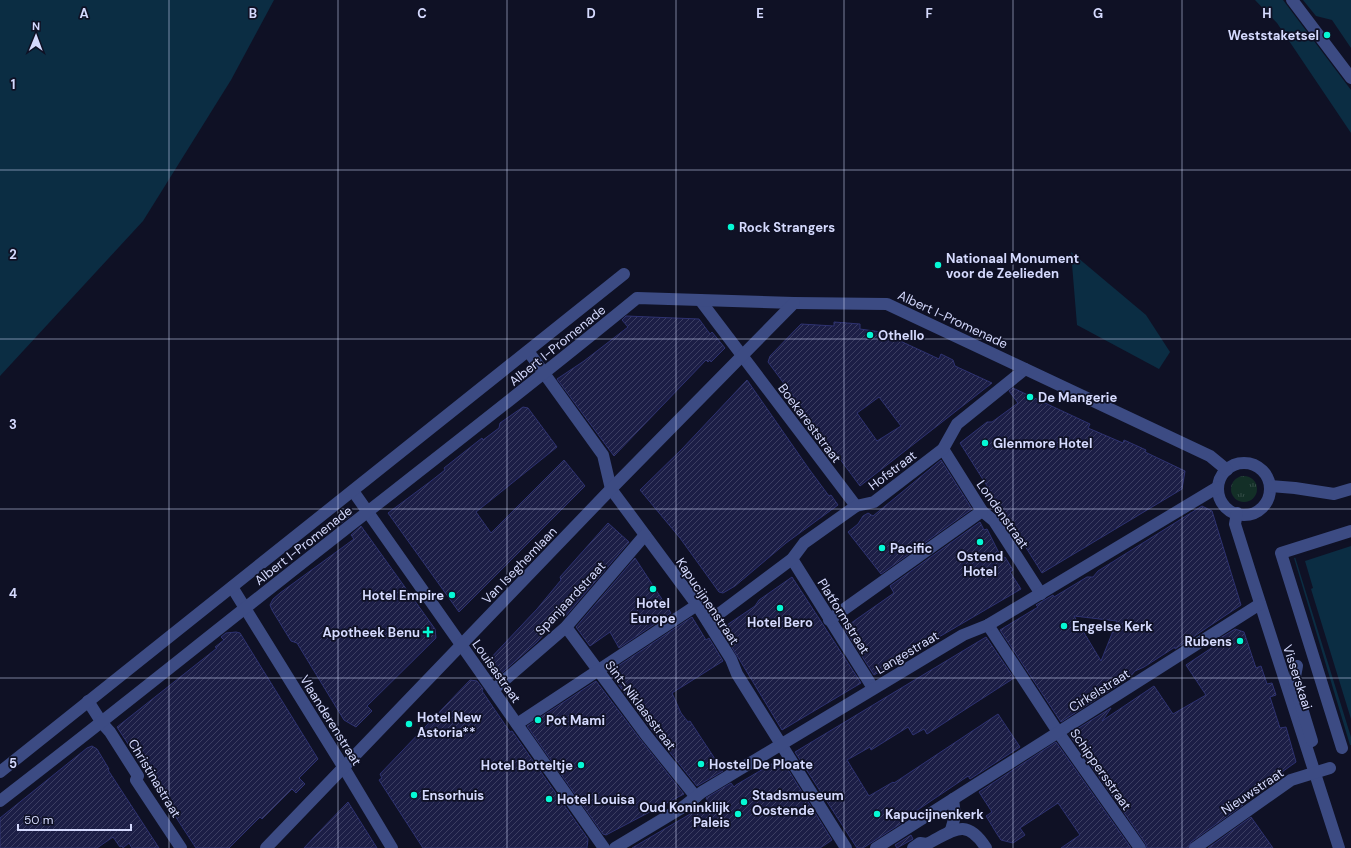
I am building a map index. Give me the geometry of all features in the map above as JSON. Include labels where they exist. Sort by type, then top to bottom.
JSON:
[{"type":"street","points":[[1292,0],[1351,78]]},
{"type":"street","name":"Albert I-Promenade","points":[[0,772],[624,274]]},
{"type":"street","name":"Albert I-Promenade","points":[[0,801],[102,723],[244,608],[545,373],[637,298],[794,304],[887,304],[1210,456],[1227,470]]},
{"type":"street","name":"Boekareststraat","points":[[700,300],[856,506]]},
{"type":"street","name":"Van Iseghemlaan","points":[[266,848],[611,489],[794,304]]},
{"type":"street","name":"Kapucijnenstraat","points":[[528,351],[603,455],[611,489],[697,605],[731,659],[737,674],[846,848]]},
{"type":"street","name":"Hofstraat","points":[[708,622],[792,559],[804,543],[856,506],[874,502],[943,449],[957,424],[1025,369]]},
{"type":"street","name":"Londenstraat","points":[[943,449],[982,511],[994,521],[1041,594]]},
{"type":"street","points":[[1239,464],[1253,465],[1265,473],[1270,486],[1267,500],[1258,511],[1244,514],[1230,510],[1221,500],[1218,488],[1220,481],[1227,470],[1239,464]]},
{"type":"street","points":[[1270,486],[1334,494],[1351,489]]},
{"type":"street","name":"Langestraat","points":[[615,848],[696,798],[702,792],[873,688],[963,635],[988,625],[1218,488]]},
{"type":"street","name":"Louisastraat","points":[[353,491],[604,848]]},
{"type":"street","points":[[829,620],[982,511]]},
{"type":"street","name":"Visserskaai","points":[[1237,513],[1235,524],[1339,848]]},
{"type":"street","points":[[1342,748],[1282,553],[1351,531]]},
{"type":"street","name":"Spanjaardstraat","points":[[494,690],[566,627],[645,535]]},
{"type":"street","name":"Platformstraat","points":[[792,559],[873,688]]},
{"type":"street","name":"Vlaanderenstraat","points":[[232,588],[392,848]]},
{"type":"street","name":"Cirkelstraat","points":[[876,848],[1260,604]]},
{"type":"street","points":[[517,724],[697,605]]},
{"type":"street","name":"Schippersstraat","points":[[988,625],[1058,732],[1140,848]]},
{"type":"street","name":"Sint-Niklaasstraat","points":[[566,627],[646,735],[696,798]]},
{"type":"street","points":[[1297,666],[1294,682],[1312,741]]},
{"type":"street","points":[[88,701],[102,723]]},
{"type":"street","name":"Christinastraat","points":[[102,723],[110,732],[138,776],[136,780],[181,848]]},
{"type":"street","points":[[105,737],[132,778],[136,780]]},
{"type":"street","name":"Nieuwstraat","points":[[1195,848],[1291,780],[1330,768]]},
{"type":"street","points":[[951,830],[955,816],[953,799]]},
{"type":"street","points":[[913,848],[920,843],[932,845],[951,830],[959,828],[974,832],[980,837],[986,848]]},
{"type":"green space","points":[[1244,476],[1253,480],[1257,489],[1253,498],[1244,502],[1235,498],[1231,489],[1235,480]]},
{"type":"water","points":[[0,0],[274,0],[231,80],[143,221],[0,376]]},
{"type":"water","points":[[1255,0],[1351,0],[1351,133],[1277,23]]},
{"type":"water","points":[[1071,252],[1146,315],[1170,352],[1159,369],[1077,325]]},
{"type":"water","points":[[1351,541],[1351,745],[1350,745],[1294,558]]},
{"type":"pier","name":"Weststaketsel","points":[[1283,0],[1303,0],[1316,16],[1332,20],[1351,48],[1351,90]]},
{"type":"pier","points":[[1351,540],[1351,546],[1305,561],[1313,588],[1311,589],[1351,719],[1351,737],[1295,557]]},
{"type":"building","points":[[626,316],[699,319],[710,334],[712,332],[725,348],[711,362],[710,360],[708,362],[706,360],[614,456],[557,379],[584,361],[628,327],[622,320]]},
{"type":"building","points":[[834,322],[860,324],[860,329],[881,332],[939,359],[941,354],[953,360],[955,366],[992,383],[860,486],[768,362],[770,356],[801,324],[834,326]],"holes":[[[879,397],[901,426],[877,441],[857,413]]]},
{"type":"building","points":[[747,380],[809,469],[829,496],[831,495],[838,505],[786,543],[735,586],[723,593],[719,592],[680,538],[640,490],[682,449]]},
{"type":"building","points":[[1013,388],[1090,424],[1088,428],[1123,443],[1124,440],[1185,471],[1182,489],[1042,573],[960,443],[987,422],[992,422],[1018,403],[1009,391]]},
{"type":"building","points":[[523,407],[528,408],[557,447],[476,512],[491,533],[564,460],[585,486],[459,612],[388,513],[445,470],[444,468],[482,438],[483,440],[499,428],[500,423]]},
{"type":"building","points":[[941,460],[972,509],[881,574],[848,532],[858,524],[863,516],[868,513],[873,516]]},
{"type":"building","points":[[1202,506],[1212,511],[1241,605],[1175,649],[1175,647],[1144,667],[1135,671],[1130,677],[1061,722],[1000,630],[1038,607],[1036,605],[1053,595],[1054,597],[1087,577],[1093,577],[1098,571]],"holes":[[[1074,616],[1117,621],[1101,661]]]},
{"type":"building","points":[[349,509],[353,514],[341,523],[338,518]]},
{"type":"building","points":[[980,522],[984,530],[987,529],[1002,559],[1005,557],[1013,570],[1010,572],[1021,589],[874,675],[844,628],[894,593],[890,586]]},
{"type":"building","points":[[608,523],[629,542],[564,618],[561,615],[537,642],[497,677],[487,662],[537,609],[561,580],[560,577]]},
{"type":"building","points":[[361,526],[435,629],[436,638],[367,706],[372,711],[356,727],[344,720],[297,643],[291,641],[270,605],[273,599],[280,593],[354,539],[351,535]]},
{"type":"building","points":[[635,558],[671,613],[619,648],[610,632],[590,646],[576,627]]},
{"type":"building","points":[[792,577],[861,683],[782,730],[721,629],[755,606],[759,600]]},
{"type":"building","points":[[692,617],[706,640],[709,638],[723,661],[672,693],[681,713],[688,722],[690,721],[723,771],[697,786],[652,730],[609,672]]},
{"type":"building","points":[[1235,629],[1244,632],[1256,668],[1261,666],[1267,684],[1272,683],[1276,695],[1270,697],[1280,728],[1286,727],[1296,762],[1240,802],[1243,805],[1191,842],[1188,848],[1147,848],[1146,844],[1069,734],[1111,708],[1102,721],[1154,686],[1173,714],[1206,695],[1186,665],[1216,645],[1207,646]]},
{"type":"building","points":[[226,633],[240,633],[318,759],[299,778],[305,784],[296,793],[292,789],[262,819],[260,817],[229,848],[196,848],[117,727],[217,648],[215,647],[224,640],[221,637]]},
{"type":"building","points":[[986,637],[1014,678],[927,734],[924,729],[913,735],[908,727],[871,750],[870,747],[847,760],[869,796],[893,782],[894,783],[998,714],[1020,747],[970,779],[968,776],[916,811],[917,813],[863,848],[857,848],[795,752]]},
{"type":"building","points":[[470,680],[477,681],[483,689],[482,691],[510,732],[512,731],[588,839],[587,848],[423,848],[379,780],[382,778],[380,774]]},
{"type":"building","points":[[596,681],[684,794],[606,835],[603,834],[527,726]]},
{"type":"building","points":[[1056,742],[1131,848],[1061,848],[1080,835],[1058,803],[1020,828],[1025,835],[1013,843],[1001,840],[986,816],[992,812],[979,792]]},
{"type":"building","points":[[92,746],[97,749],[109,769],[108,770],[159,848],[132,848],[129,843],[123,848],[122,846],[120,847],[113,837],[97,848],[0,848],[0,818],[87,748]]},
{"type":"building","points":[[780,759],[832,840],[820,848],[632,848],[709,803],[706,798],[731,783],[734,787]]},
{"type":"building","points":[[348,802],[377,848],[304,848],[317,834]]},
{"type":"building","points":[[1251,817],[1273,848],[1208,848]]},
{"type":"building","points":[[911,835],[913,839],[897,848],[895,845]]},
{"type":"place","name":"Weststaketsel","points":[[1327,35]]},
{"type":"place","name":"Rock Strangers","points":[[731,227]]},
{"type":"place","name":"Nationaal Monument voor de Zeelieden","points":[[938,265]]},
{"type":"place","name":"Othello","points":[[870,335]]},
{"type":"place","name":"De Mangerie","points":[[1030,397]]},
{"type":"place","name":"Glenmore Hotel","points":[[985,443]]},
{"type":"place","name":"Ostend Hotel","points":[[980,542]]},
{"type":"place","name":"Pacific","points":[[882,548]]},
{"type":"place","name":"Hotel Europe","points":[[653,589]]},
{"type":"place","name":"Hotel Empire","points":[[452,595]]},
{"type":"place","name":"Hotel Bero","points":[[780,608]]},
{"type":"place","name":"Engelse Kerk","points":[[1064,626]]},
{"type":"place","name":"Apotheek Benu","points":[[428,632]]},
{"type":"place","name":"Rubens","points":[[1240,641]]},
{"type":"place","name":"Pot Mami","points":[[538,720]]},
{"type":"place","name":"Hotel New Astoria**","points":[[409,724]]},
{"type":"place","name":"Hostel De Ploate","points":[[701,764]]},
{"type":"place","name":"Hotel Botteltje","points":[[581,765]]},
{"type":"place","name":"Ensorhuis","points":[[414,795]]},
{"type":"place","name":"Hotel Louisa","points":[[549,799]]},
{"type":"place","name":"Stadsmuseum Oostende","points":[[744,802]]},
{"type":"place","name":"Oud Koninklijk Paleis","points":[[738,814]]},
{"type":"place","name":"Kapucijnenkerk","points":[[877,814]]}]
